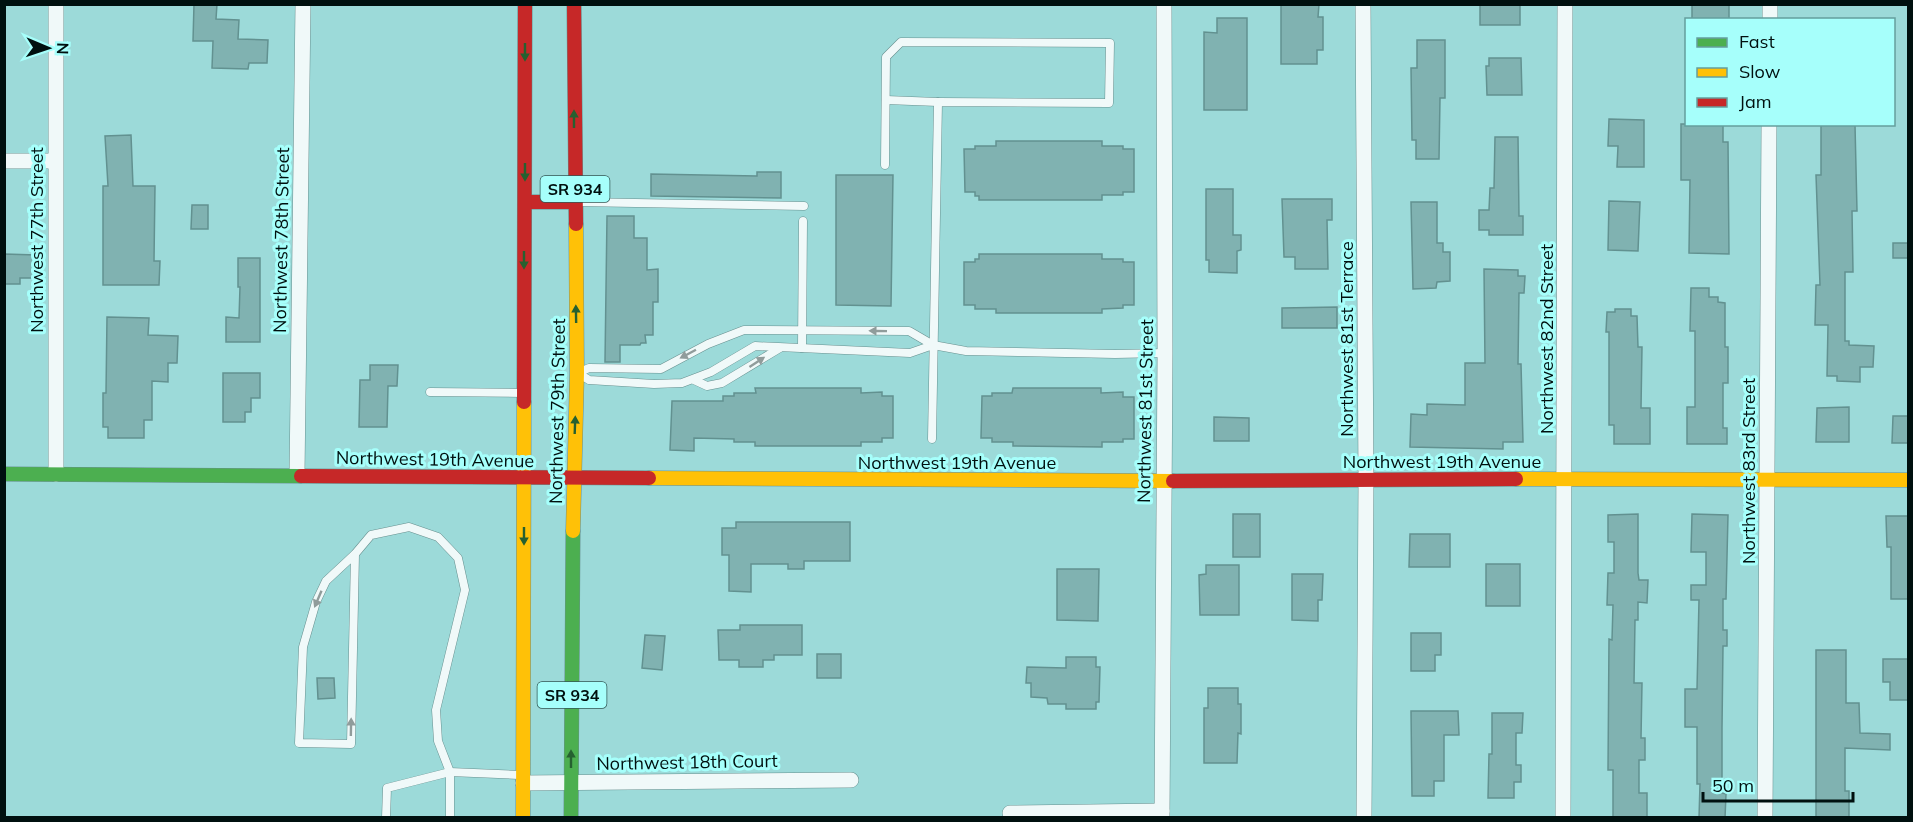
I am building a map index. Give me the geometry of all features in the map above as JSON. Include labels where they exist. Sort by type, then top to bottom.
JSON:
[{"type":"street","name":"Northwest 77th Street","points":[[56,4],[56,474]]},
{"type":"street","name":"Northwest 78th Street","points":[[297,475],[303,4]]},
{"type":"street","name":"Northwest 79th Street","points":[[523,818],[525,4]]},
{"type":"street","name":"Northwest 79th Street","points":[[571,818],[573,478],[577,373],[574,4]]},
{"type":"street","name":"Northwest 81st Street","points":[[1162,814],[1165,353],[1164,4]]},
{"type":"street","name":"Northwest 81st Terrace","points":[[1364,4],[1366,480],[1364,818]]},
{"type":"street","name":"Northwest 82nd Street","points":[[1563,818],[1565,4]]},
{"type":"street","name":"Northwest 83rd Street","points":[[1766,818],[1769,126]]},
{"type":"street","points":[[4,161],[55,160]]},
{"type":"street","points":[[525,201],[575,202]]},
{"type":"street","name":"Northwest 19th Avenue","points":[[4,474],[1163,481],[1908,480]]},
{"type":"street","name":"Northwest 18th Court","points":[[523,779],[571,783],[851,780]]},
{"type":"street","points":[[1010,813],[1162,814]]},
{"type":"lane","points":[[885,165],[885,57],[901,42],[1110,43],[1109,103],[886,100]]},
{"type":"lane","points":[[932,439],[938,102]]},
{"type":"lane","points":[[575,202],[804,207]]},
{"type":"lane","points":[[802,348],[803,221]]},
{"type":"lane","points":[[577,373],[589,369],[661,369],[708,344],[744,330],[909,332],[933,345],[966,351],[1165,353]]},
{"type":"lane","points":[[577,373],[589,380],[644,383],[682,382],[694,380],[755,346],[910,353],[933,345]]},
{"type":"lane","points":[[694,380],[707,386],[722,383],[781,347]]},
{"type":"lane","points":[[430,392],[524,393]]},
{"type":"lane","points":[[355,554],[351,744],[299,743],[303,647],[316,602],[326,581],[371,536],[409,528],[438,537],[458,558],[465,590],[436,710],[438,741],[450,772],[450,818]]},
{"type":"lane","points":[[386,818],[387,788],[450,772],[523,779]]},
{"type":"building","points":[[194,4],[217,4],[216,19],[239,20],[238,39],[268,40],[267,63],[249,63],[248,69],[212,68],[213,41],[193,41]]},
{"type":"building","points":[[1281,4],[1319,4],[1318,17],[1323,17],[1323,50],[1317,50],[1317,64],[1281,64]]},
{"type":"building","points":[[1480,4],[1520,4],[1520,25],[1480,25]]},
{"type":"building","points":[[1692,4],[1729,4],[1729,18],[1692,18]]},
{"type":"building","points":[[1217,18],[1247,18],[1247,110],[1204,110],[1204,32],[1217,33]]},
{"type":"building","points":[[1417,40],[1445,40],[1445,98],[1440,98],[1439,159],[1416,159],[1416,140],[1412,140],[1411,68],[1417,68]]},
{"type":"building","points":[[1489,58],[1521,58],[1522,95],[1487,95],[1486,66],[1489,66]]},
{"type":"building","points":[[1609,119],[1644,120],[1644,167],[1617,167],[1618,146],[1608,146]]},
{"type":"building","points":[[1681,124],[1685,126],[1723,126],[1723,142],[1728,142],[1729,254],[1689,253],[1690,180],[1681,180]]},
{"type":"building","points":[[1821,126],[1855,126],[1857,211],[1852,211],[1853,272],[1845,272],[1845,341],[1849,341],[1849,345],[1874,346],[1873,367],[1860,367],[1860,382],[1837,381],[1837,376],[1827,376],[1828,325],[1815,325],[1816,285],[1820,285],[1816,175],[1821,175]]},
{"type":"building","points":[[131,135],[133,186],[155,186],[154,261],[160,261],[159,285],[103,285],[103,186],[108,186],[105,136]]},
{"type":"building","points":[[1495,137],[1518,137],[1519,216],[1523,216],[1523,235],[1489,235],[1489,230],[1479,230],[1479,210],[1489,210],[1490,188],[1494,188]]},
{"type":"building","points":[[996,141],[1102,141],[1102,146],[1123,146],[1123,149],[1134,149],[1134,192],[1123,192],[1123,195],[1102,195],[1102,200],[979,200],[975,192],[965,192],[964,149],[975,149],[975,146],[996,146]]},
{"type":"building","points":[[757,172],[781,172],[781,198],[651,196],[651,174],[757,176]]},
{"type":"building","points":[[836,175],[893,175],[891,306],[836,305]]},
{"type":"building","points":[[1206,189],[1233,189],[1233,235],[1241,235],[1241,250],[1237,251],[1237,273],[1209,272],[1209,260],[1206,260]]},
{"type":"building","points":[[1282,199],[1332,199],[1332,220],[1327,220],[1328,269],[1295,269],[1295,257],[1284,257]]},
{"type":"building","points":[[1609,201],[1640,202],[1638,251],[1608,250]]},
{"type":"building","points":[[1411,202],[1437,202],[1437,243],[1443,243],[1443,252],[1450,252],[1450,281],[1437,282],[1436,288],[1413,289]]},
{"type":"building","points":[[192,205],[208,205],[208,229],[191,229]]},
{"type":"building","points":[[607,216],[634,216],[634,238],[647,238],[647,270],[658,269],[658,302],[653,302],[653,335],[645,335],[646,343],[640,345],[620,345],[620,362],[605,362]]},
{"type":"building","points":[[1893,243],[1908,243],[1908,258],[1893,258]]},
{"type":"building","points":[[4,254],[36,255],[36,278],[20,278],[20,284],[4,284]]},
{"type":"building","points":[[979,254],[1102,254],[1102,259],[1123,259],[1123,262],[1134,262],[1134,305],[1102,309],[1102,313],[996,313],[996,309],[975,309],[975,305],[964,305],[964,262],[975,262],[975,259],[979,259]]},
{"type":"building","points":[[238,258],[260,258],[260,342],[226,342],[226,317],[239,318]]},
{"type":"building","points":[[1484,269],[1518,270],[1518,276],[1525,276],[1524,293],[1519,293],[1518,364],[1521,364],[1523,442],[1503,442],[1503,449],[1410,447],[1411,414],[1427,415],[1427,404],[1465,405],[1465,363],[1485,363]]},
{"type":"building","points":[[1691,288],[1709,288],[1709,297],[1718,297],[1718,302],[1725,303],[1728,383],[1723,383],[1723,428],[1727,428],[1727,444],[1687,444],[1687,407],[1695,407],[1695,331],[1690,331]]},
{"type":"building","points":[[1337,307],[1337,328],[1282,328],[1282,308]]},
{"type":"building","points":[[1615,309],[1631,309],[1631,316],[1637,316],[1638,347],[1642,347],[1641,408],[1650,408],[1650,444],[1614,444],[1614,425],[1609,425],[1607,312],[1615,312]]},
{"type":"building","points":[[107,317],[149,318],[148,335],[178,336],[177,363],[168,363],[168,382],[152,381],[152,420],[144,420],[144,438],[108,438],[108,427],[103,427]]},
{"type":"building","points":[[370,365],[398,365],[397,386],[388,386],[387,427],[359,427],[360,380],[370,380]]},
{"type":"building","points":[[223,373],[260,373],[260,398],[251,398],[251,412],[245,412],[245,422],[223,422]]},
{"type":"building","points":[[755,388],[861,388],[861,393],[882,392],[882,396],[893,396],[893,438],[882,438],[882,442],[861,442],[861,446],[755,446],[755,442],[734,442],[734,439],[694,438],[694,451],[670,450],[672,401],[723,401],[723,396],[734,396],[734,393],[756,393]]},
{"type":"building","points":[[1013,388],[1101,388],[1101,393],[1123,392],[1123,397],[1134,397],[1134,439],[1123,439],[1123,442],[1102,442],[1102,447],[1013,446],[1013,442],[992,442],[992,438],[981,438],[982,396],[992,396],[992,393],[1012,393]]},
{"type":"building","points":[[1849,407],[1849,442],[1816,442],[1817,408]]},
{"type":"building","points":[[1893,416],[1908,416],[1908,443],[1892,443]]},
{"type":"building","points":[[1214,417],[1249,418],[1249,441],[1214,441]]},
{"type":"building","points":[[1233,514],[1260,514],[1260,557],[1233,557]]},
{"type":"building","points":[[1638,514],[1639,580],[1648,580],[1647,603],[1638,602],[1638,620],[1635,620],[1634,683],[1642,683],[1641,738],[1645,738],[1645,760],[1639,760],[1639,793],[1647,793],[1647,818],[1613,818],[1613,770],[1608,770],[1609,639],[1612,640],[1613,605],[1607,605],[1608,573],[1614,573],[1614,542],[1608,542],[1608,515]]},
{"type":"building","points":[[1692,514],[1728,515],[1726,599],[1723,599],[1723,630],[1727,630],[1727,646],[1723,646],[1722,728],[1722,793],[1726,794],[1725,818],[1699,818],[1697,727],[1685,727],[1685,689],[1697,689],[1699,600],[1691,600],[1691,585],[1706,585],[1706,552],[1691,552]]},
{"type":"building","points":[[1886,516],[1908,516],[1908,599],[1891,599],[1891,547],[1887,547]]},
{"type":"building","points":[[736,522],[850,522],[850,561],[804,561],[804,569],[788,569],[788,564],[751,564],[751,592],[729,591],[729,555],[722,555],[722,528],[736,528]]},
{"type":"building","points":[[1410,534],[1450,534],[1450,567],[1409,567]]},
{"type":"building","points":[[1486,564],[1520,564],[1520,606],[1486,606]]},
{"type":"building","points":[[1206,565],[1239,565],[1239,615],[1200,615],[1199,575],[1206,574]]},
{"type":"building","points":[[1057,569],[1099,569],[1098,621],[1057,620]]},
{"type":"building","points":[[1292,574],[1323,574],[1322,600],[1318,600],[1318,621],[1292,620]]},
{"type":"building","points":[[740,625],[802,625],[802,655],[774,655],[774,660],[763,660],[763,667],[739,667],[739,660],[719,660],[718,630],[740,630]]},
{"type":"building","points":[[1411,633],[1441,633],[1441,655],[1435,655],[1435,671],[1411,671]]},
{"type":"building","points":[[645,635],[665,636],[662,670],[642,668]]},
{"type":"building","points":[[1816,650],[1846,650],[1846,703],[1859,703],[1860,733],[1890,734],[1890,750],[1845,748],[1845,791],[1849,791],[1849,818],[1816,818]]},
{"type":"building","points":[[817,654],[841,654],[841,678],[817,678]]},
{"type":"building","points":[[1066,657],[1096,657],[1096,667],[1100,667],[1099,702],[1096,702],[1096,709],[1066,709],[1066,704],[1048,704],[1047,698],[1031,697],[1031,683],[1026,683],[1027,667],[1066,668]]},
{"type":"building","points":[[1883,659],[1908,659],[1908,700],[1890,700],[1890,682],[1883,682]]},
{"type":"building","points":[[317,678],[334,678],[335,698],[318,699]]},
{"type":"building","points":[[1208,688],[1238,688],[1238,704],[1241,704],[1241,734],[1238,733],[1237,763],[1204,763],[1204,708],[1208,708]]},
{"type":"building","points":[[1411,711],[1458,711],[1459,735],[1444,735],[1444,781],[1434,781],[1434,796],[1412,796]]},
{"type":"building","points":[[1492,713],[1523,713],[1522,733],[1516,733],[1516,765],[1521,765],[1521,782],[1514,782],[1514,798],[1488,798],[1489,754],[1492,754]]},
{"type":"traffic: fast","points":[[4,474],[301,476]]},
{"type":"traffic: fast","points":[[571,818],[573,531]]},
{"type":"traffic: slow","points":[[573,531],[577,373],[576,224]]},
{"type":"traffic: slow","points":[[523,818],[524,402]]},
{"type":"traffic: slow","points":[[649,478],[1173,481]]},
{"type":"traffic: slow","points":[[1516,479],[1908,480]]},
{"type":"traffic: jam","points":[[524,402],[525,4]]},
{"type":"traffic: jam","points":[[574,4],[576,224]]},
{"type":"traffic: jam","points":[[525,202],[575,202]]},
{"type":"traffic: jam","points":[[301,476],[649,478]]},
{"type":"traffic: jam","points":[[1173,481],[1516,479]]}]
